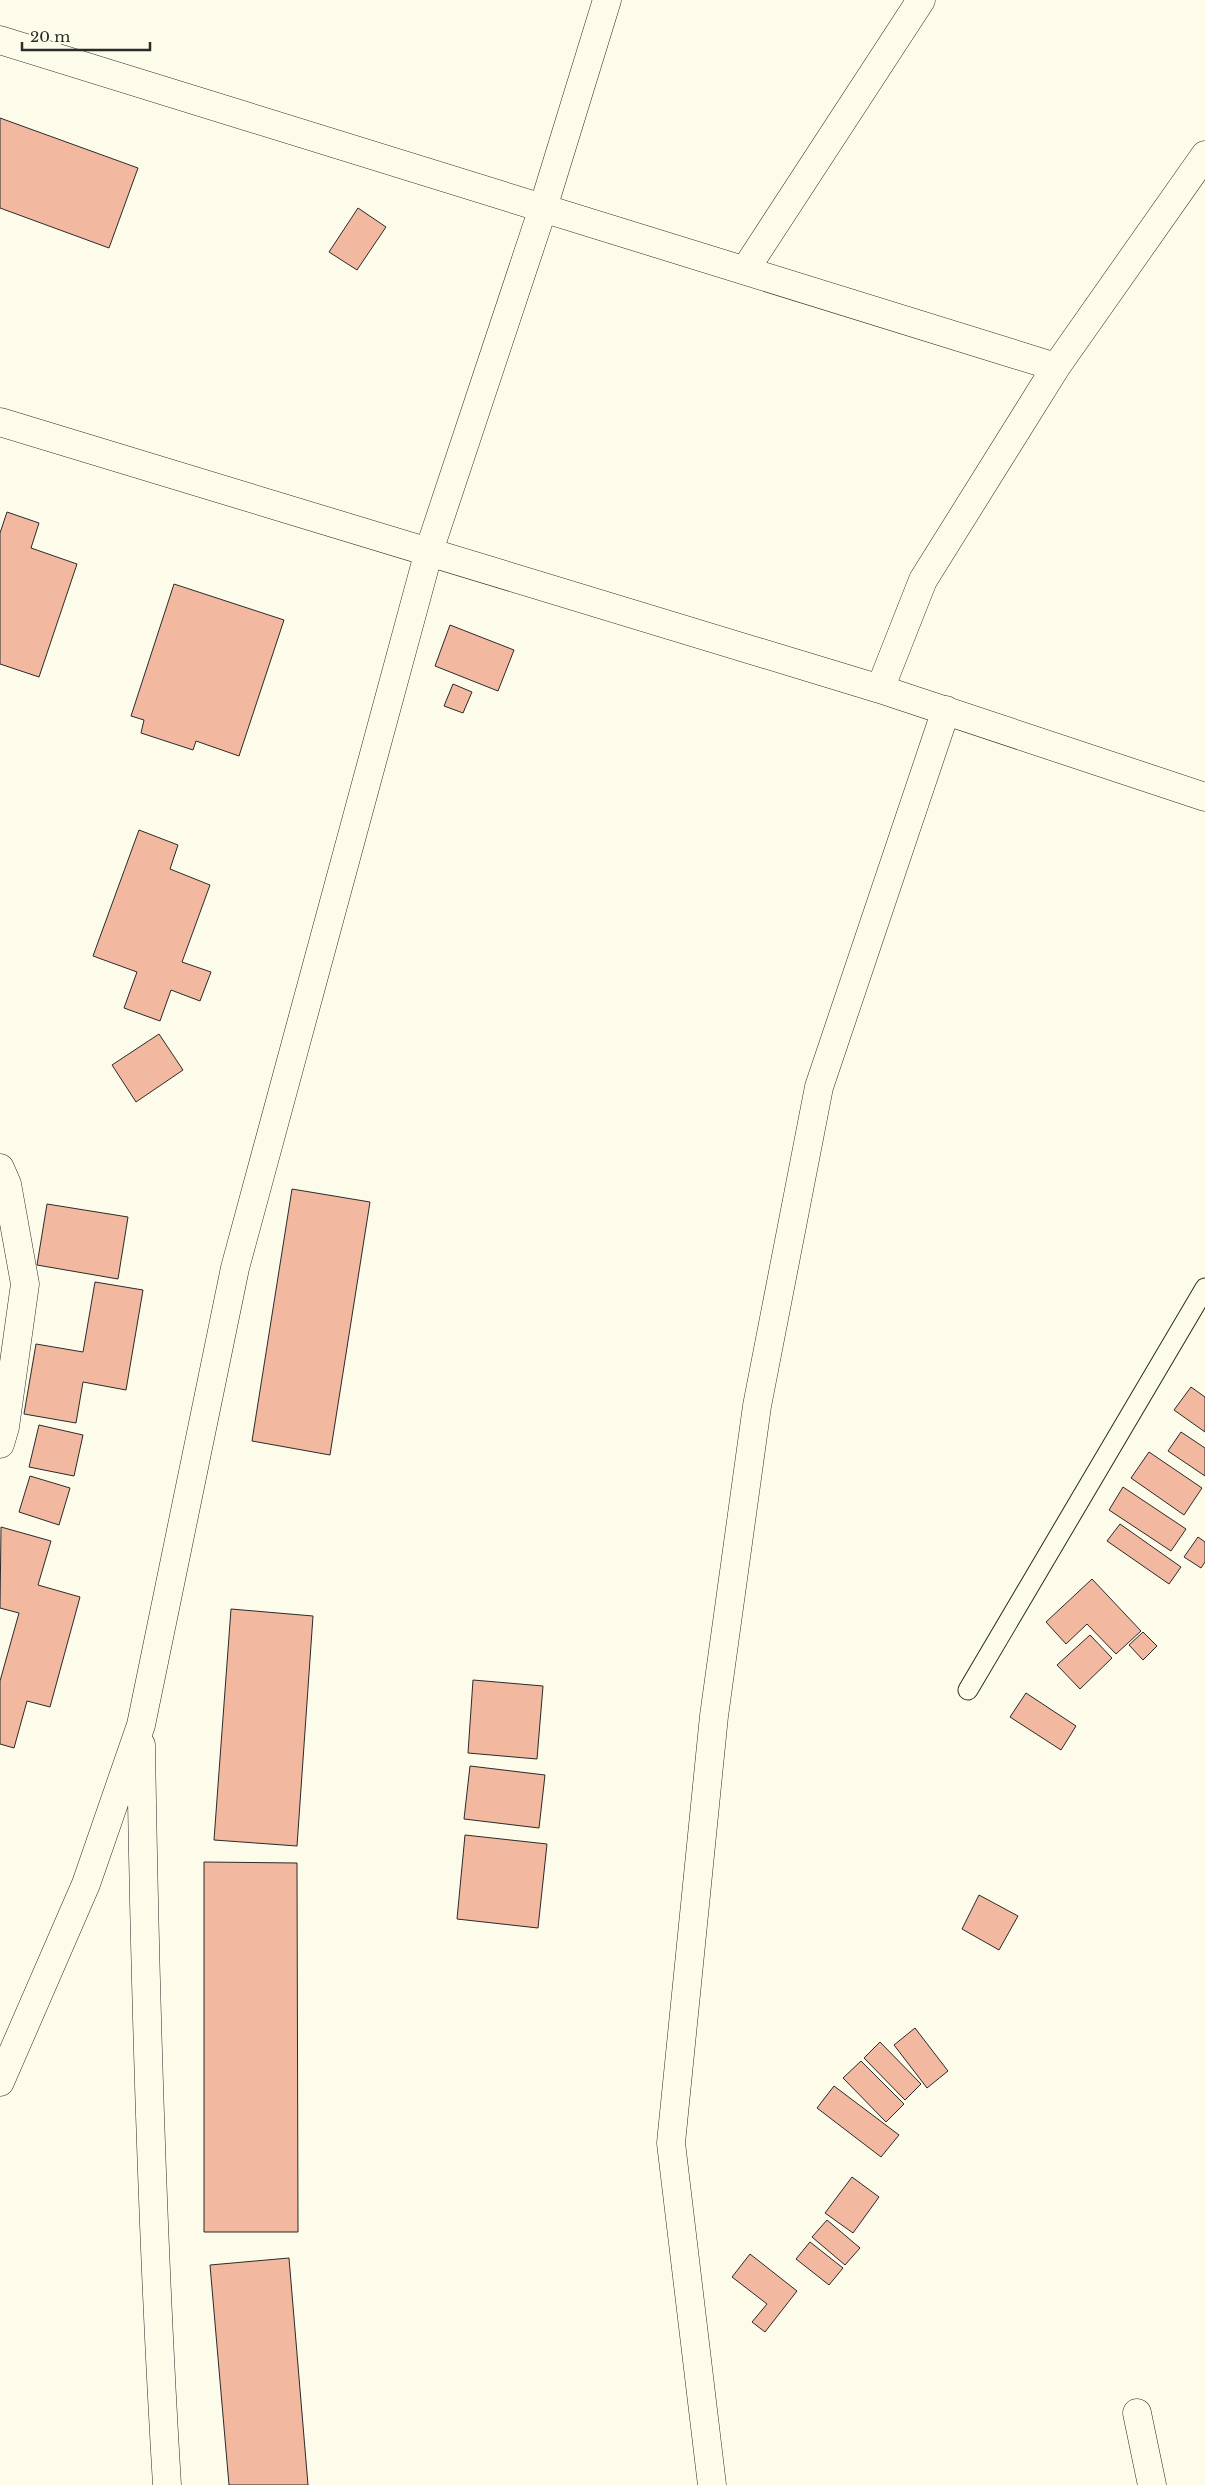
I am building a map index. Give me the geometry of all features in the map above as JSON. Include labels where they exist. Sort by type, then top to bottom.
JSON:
[{"type":"street","points":[[0,2082],[86,1884],[141,1725],[235,1268],[429,552],[543,208],[607,0]]},
{"type":"street","points":[[744,270],[921,0]]},
{"type":"street","points":[[0,40],[1056,367]]},
{"type":"street","points":[[880,689],[923,580],[1056,367],[1205,155]]},
{"type":"street","points":[[0,422],[880,689],[1205,797]]},
{"type":"street","points":[[712,2485],[671,2143],[714,1716],[757,1406],[819,1087],[946,710]]},
{"type":"street","points":[[0,1168],[7,1184],[26,1284],[6,1427],[0,1444]]},
{"type":"street","points":[[141,1725],[146,2033],[156,2306],[168,2485]]},
{"type":"street","points":[[1137,2413],[1152,2485]]},
{"type":"lane","points":[[968,1690],[1205,1288]]},
{"type":"building","points":[[0,118],[138,168],[109,248],[0,208]]},
{"type":"building","points":[[358,208],[386,227],[357,270],[329,252]]},
{"type":"building","points":[[7,512],[39,523],[31,548],[77,564],[39,677],[0,664],[0,533]]},
{"type":"building","points":[[174,584],[284,620],[239,756],[196,741],[193,750],[141,733],[144,720],[131,716]]},
{"type":"building","points":[[450,625],[514,650],[498,691],[435,666]]},
{"type":"building","points":[[453,684],[472,692],[463,713],[444,706]]},
{"type":"building","points":[[139,830],[178,845],[170,869],[210,885],[182,962],[211,972],[200,1001],[171,990],[160,1021],[124,1008],[137,972],[93,956]]},
{"type":"building","points":[[159,1034],[183,1070],[136,1102],[112,1065]]},
{"type":"building","points":[[292,1189],[370,1202],[330,1455],[252,1441]]},
{"type":"building","points":[[47,1204],[128,1217],[118,1279],[37,1265]]},
{"type":"building","points":[[95,1282],[143,1290],[126,1390],[83,1382],[76,1423],[24,1414],[36,1344],[83,1352]]},
{"type":"building","points":[[1191,1387],[1205,1397],[1205,1432],[1174,1410]]},
{"type":"building","points":[[39,1425],[83,1435],[74,1476],[29,1467]]},
{"type":"building","points":[[1181,1432],[1205,1448],[1205,1476],[1168,1451]]},
{"type":"building","points":[[1149,1452],[1202,1488],[1184,1515],[1131,1478]]},
{"type":"building","points":[[30,1476],[70,1488],[59,1525],[19,1512]]},
{"type":"building","points":[[1123,1487],[1186,1529],[1171,1551],[1109,1510]]},
{"type":"building","points":[[1120,1524],[1181,1567],[1169,1584],[1107,1541]]},
{"type":"building","points":[[1,1527],[51,1541],[38,1585],[80,1597],[50,1707],[27,1701],[14,1748],[0,1744],[0,1681],[19,1613],[0,1608]]},
{"type":"building","points":[[1198,1537],[1205,1542],[1205,1562],[1201,1568],[1184,1557]]},
{"type":"building","points":[[1092,1579],[1141,1631],[1116,1654],[1087,1624],[1066,1644],[1046,1622]]},
{"type":"building","points":[[231,1609],[313,1616],[297,1846],[214,1840]]},
{"type":"building","points":[[1143,1632],[1157,1646],[1143,1660],[1129,1645]]},
{"type":"building","points":[[1090,1635],[1112,1658],[1080,1689],[1057,1665]]},
{"type":"building","points":[[473,1680],[543,1686],[537,1759],[468,1753]]},
{"type":"building","points":[[1026,1693],[1076,1726],[1061,1750],[1010,1717]]},
{"type":"building","points":[[470,1766],[545,1775],[539,1828],[464,1819]]},
{"type":"building","points":[[465,1835],[547,1844],[538,1928],[457,1919]]},
{"type":"building","points":[[204,1862],[297,1863],[298,2232],[204,2232]]},
{"type":"building","points":[[979,1895],[1018,1916],[999,1950],[962,1929]]},
{"type":"building","points":[[915,2028],[948,2071],[927,2088],[894,2045]]},
{"type":"building","points":[[880,2042],[921,2084],[905,2100],[864,2058]]},
{"type":"building","points":[[861,2061],[904,2104],[886,2122],[843,2078]]},
{"type":"building","points":[[834,2086],[899,2135],[881,2157],[817,2108]]},
{"type":"building","points":[[852,2177],[879,2197],[853,2233],[825,2213]]},
{"type":"building","points":[[827,2220],[860,2248],[845,2265],[812,2237]]},
{"type":"building","points":[[810,2242],[843,2268],[829,2285],[796,2259]]},
{"type":"building","points":[[750,2254],[797,2291],[765,2332],[752,2322],[767,2304],[732,2277]]},
{"type":"building","points":[[289,2258],[308,2485],[229,2485],[210,2265]]}]
